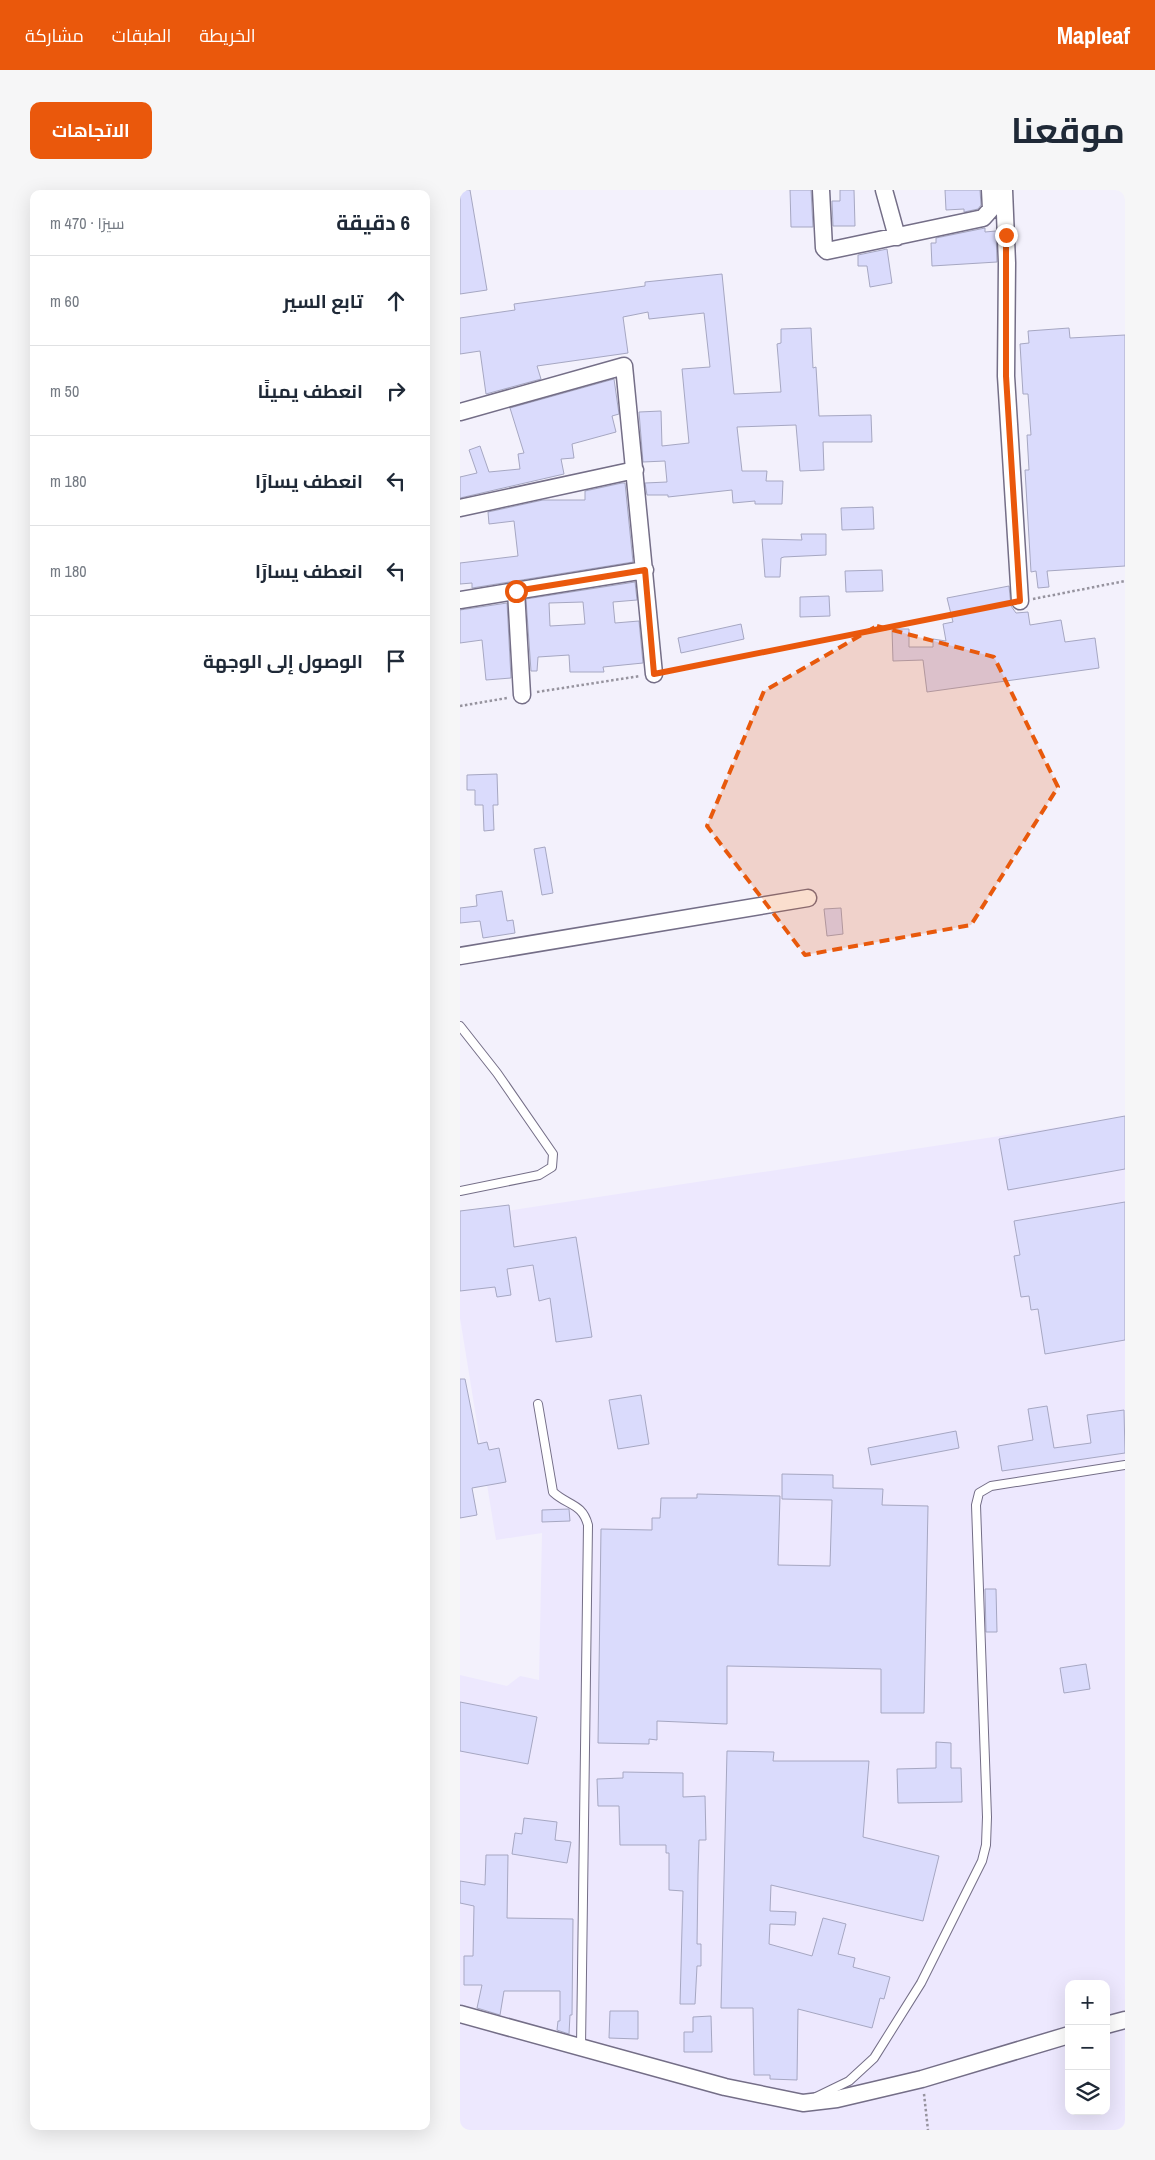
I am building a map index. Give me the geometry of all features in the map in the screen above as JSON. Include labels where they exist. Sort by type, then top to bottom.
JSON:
[{"type":"street","points":[[821,190],[825,250],[897,237],[983,218],[990,209],[990,190]]},
{"type":"street","points":[[884,190],[897,237]]},
{"type":"street","points":[[1004,190],[1008,271],[1006,376],[1020,601]]},
{"type":"street","points":[[460,412],[624,366],[654,674]]},
{"type":"street","points":[[460,508],[635,470]]},
{"type":"street","points":[[460,600],[645,570]]},
{"type":"street","points":[[516,591],[522,695]]},
{"type":"street","points":[[460,956],[808,898]]},
{"type":"street","points":[[460,2014],[725,2087],[803,2103],[837,2099],[922,2079],[1065,2036]]},
{"type":"street","points":[[1110,2024],[1125,2020]]},
{"type":"lane","points":[[460,1026],[497,1073],[553,1154],[552,1167],[539,1175],[460,1191]]},
{"type":"lane","points":[[538,1404],[553,1492],[561,1500],[575,1505],[585,1513],[588,1525],[581,2047]]},
{"type":"lane","points":[[803,2103],[848,2081],[874,2058],[921,1983],[982,1861],[986,1845],[987,1817],[976,1505],[979,1493],[991,1486],[1125,1465]]},
{"type":"path","points":[[460,706],[654,674],[1125,580]]},
{"type":"path","points":[[922,2079],[928,2130]]},
{"type":"highlighted area","points":[[877,626],[994,657],[1058,787],[971,925],[805,955],[707,826],[764,691]]},
{"type":"shaded area","points":[[1125,1117],[1125,2130],[460,2130],[460,1675],[507,1686],[520,1676],[539,1680],[542,1533],[496,1540],[460,1318],[460,1218]]},
{"type":"building","points":[[460,190],[470,190],[487,290],[460,294]]},
{"type":"building","points":[[790,190],[811,190],[813,227],[791,227]]},
{"type":"building","points":[[840,190],[854,190],[855,226],[833,226],[832,201],[840,201]]},
{"type":"building","points":[[945,190],[980,190],[981,205],[978,209],[964,212],[964,209],[946,210]]},
{"type":"building","points":[[985,228],[985,232],[996,231],[997,262],[932,266],[931,243],[936,243],[936,238]]},
{"type":"building","points":[[887,249],[892,283],[870,287],[867,266],[858,266],[858,255]]},
{"type":"building","points":[[722,274],[734,394],[781,392],[777,344],[781,343],[781,329],[811,328],[813,368],[816,367],[819,416],[871,415],[872,442],[823,442],[824,470],[800,471],[796,425],[737,427],[742,471],[767,471],[766,481],[783,481],[782,504],[755,504],[755,501],[733,503],[732,490],[668,497],[668,495],[647,495],[645,483],[667,482],[665,461],[643,462],[639,412],[661,411],[662,446],[689,443],[682,369],[710,367],[704,313],[649,319],[648,312],[623,317],[628,353],[537,366],[541,379],[486,394],[480,351],[460,354],[460,318],[515,310],[514,304],[645,286],[645,282]]},
{"type":"building","points":[[1069,328],[1070,338],[1125,335],[1125,566],[1047,571],[1049,587],[1038,588],[1036,571],[1031,572],[1025,470],[1029,470],[1027,435],[1031,435],[1028,394],[1023,394],[1020,344],[1029,343],[1028,331]]},
{"type":"building","points":[[614,379],[619,414],[612,416],[616,432],[572,444],[574,458],[561,459],[564,474],[460,498],[460,477],[477,473],[469,450],[480,446],[489,472],[520,469],[518,454],[524,453],[510,408]]},
{"type":"building","points":[[625,483],[633,562],[472,588],[472,583],[460,584],[460,563],[518,556],[514,521],[489,524],[488,512],[543,500],[585,500],[585,491]]},
{"type":"building","points":[[873,507],[874,529],[842,530],[841,508]]},
{"type":"building","points":[[801,534],[826,534],[826,555],[781,558],[780,577],[765,577],[762,539],[802,540]]},
{"type":"building","points":[[882,570],[883,591],[846,592],[845,571]]},
{"type":"building","points":[[635,582],[637,600],[613,602],[615,623],[639,621],[643,663],[603,667],[604,672],[570,672],[569,655],[538,657],[537,671],[531,671],[526,599]],"holes":[[[583,602],[585,624],[550,626],[549,603]]]},
{"type":"building","points":[[1009,586],[1011,606],[1016,613],[1028,612],[1030,625],[1061,620],[1065,642],[1095,638],[1099,668],[927,692],[923,660],[893,661],[892,629],[909,629],[909,647],[933,647],[933,639],[946,641],[943,624],[953,622],[947,598]]},
{"type":"building","points":[[829,596],[830,616],[800,617],[800,597]]},
{"type":"building","points":[[507,603],[511,678],[486,680],[482,640],[460,643],[460,610]]},
{"type":"building","points":[[741,624],[744,639],[681,653],[678,638]]},
{"type":"building","points":[[497,774],[498,805],[493,805],[494,830],[484,831],[483,805],[475,805],[475,790],[467,790],[467,775]]},
{"type":"building","points":[[545,847],[553,893],[542,895],[534,849]]},
{"type":"building","points":[[502,891],[507,921],[513,920],[515,933],[483,938],[480,921],[460,923],[460,908],[477,906],[476,895]]},
{"type":"building","points":[[841,908],[843,934],[827,936],[824,909]]},
{"type":"building","points":[[1125,1116],[1125,1169],[1008,1190],[999,1139]]},
{"type":"building","points":[[1125,1202],[1125,1340],[1045,1354],[1038,1309],[1031,1310],[1029,1296],[1021,1297],[1014,1256],[1020,1255],[1014,1221]]},
{"type":"building","points":[[509,1205],[514,1247],[576,1237],[592,1337],[556,1342],[550,1298],[539,1301],[533,1265],[507,1269],[511,1295],[497,1297],[495,1287],[460,1291],[460,1211]]},
{"type":"building","points":[[460,1379],[465,1379],[478,1444],[487,1442],[489,1450],[499,1448],[506,1482],[472,1488],[477,1515],[460,1518]]},
{"type":"building","points":[[641,1395],[649,1444],[618,1449],[609,1400]]},
{"type":"building","points":[[1047,1406],[1054,1448],[1091,1443],[1087,1415],[1124,1410],[1125,1453],[1002,1471],[998,1446],[1033,1440],[1028,1409]]},
{"type":"building","points":[[956,1431],[959,1448],[871,1465],[868,1448]]},
{"type":"building","points":[[782,1474],[833,1475],[833,1488],[883,1489],[882,1505],[928,1506],[924,1713],[881,1713],[881,1669],[727,1666],[727,1724],[657,1721],[657,1740],[649,1739],[649,1744],[598,1743],[601,1529],[652,1530],[652,1518],[660,1518],[661,1498],[697,1498],[697,1494],[780,1496],[778,1565],[830,1566],[832,1500],[782,1499]]},
{"type":"building","points":[[569,1509],[570,1521],[542,1522],[542,1510]]},
{"type":"building","points":[[985,1589],[996,1589],[997,1632],[986,1632]]},
{"type":"building","points":[[1086,1664],[1090,1689],[1064,1693],[1060,1668]]},
{"type":"building","points":[[460,1702],[537,1717],[528,1764],[460,1751]]},
{"type":"building","points":[[936,1742],[951,1743],[951,1768],[961,1768],[962,1802],[898,1803],[897,1769],[936,1768]]},
{"type":"building","points":[[727,1751],[774,1752],[773,1761],[869,1761],[863,1837],[939,1856],[923,1921],[771,1885],[770,1911],[796,1912],[795,1925],[770,1924],[769,1944],[812,1956],[823,1918],[846,1924],[838,1954],[855,1958],[853,1967],[890,1977],[884,1999],[880,1998],[872,2028],[798,2009],[797,2080],[770,2079],[770,2075],[754,2075],[753,2008],[721,2008]]},
{"type":"building","points":[[623,1772],[683,1773],[683,1797],[705,1796],[706,1840],[699,1840],[698,1874],[697,1944],[701,1944],[701,1966],[697,1966],[695,2004],[680,2004],[683,1891],[669,1890],[669,1853],[666,1853],[666,1845],[620,1845],[619,1806],[598,1806],[597,1779],[623,1778]]},
{"type":"building","points":[[524,1818],[557,1822],[555,1840],[571,1842],[567,1863],[512,1854],[515,1833],[522,1834]]},
{"type":"building","points":[[486,1855],[508,1855],[507,1918],[573,1919],[572,2015],[570,2015],[569,2034],[557,2030],[558,2021],[560,2021],[560,1991],[504,1991],[500,2015],[477,2008],[482,1985],[464,1985],[464,1956],[473,1956],[474,1906],[460,1903],[460,1881],[485,1885]]},
{"type":"building","points":[[610,2011],[638,2011],[638,2039],[609,2038]]},
{"type":"building","points":[[711,2016],[712,2052],[684,2052],[684,2032],[693,2032],[693,2017]]},
{"type":"route","points":[[516,591],[645,570],[654,674],[1020,601],[1006,376],[1005,331],[1008,287],[1006,235]]}]
